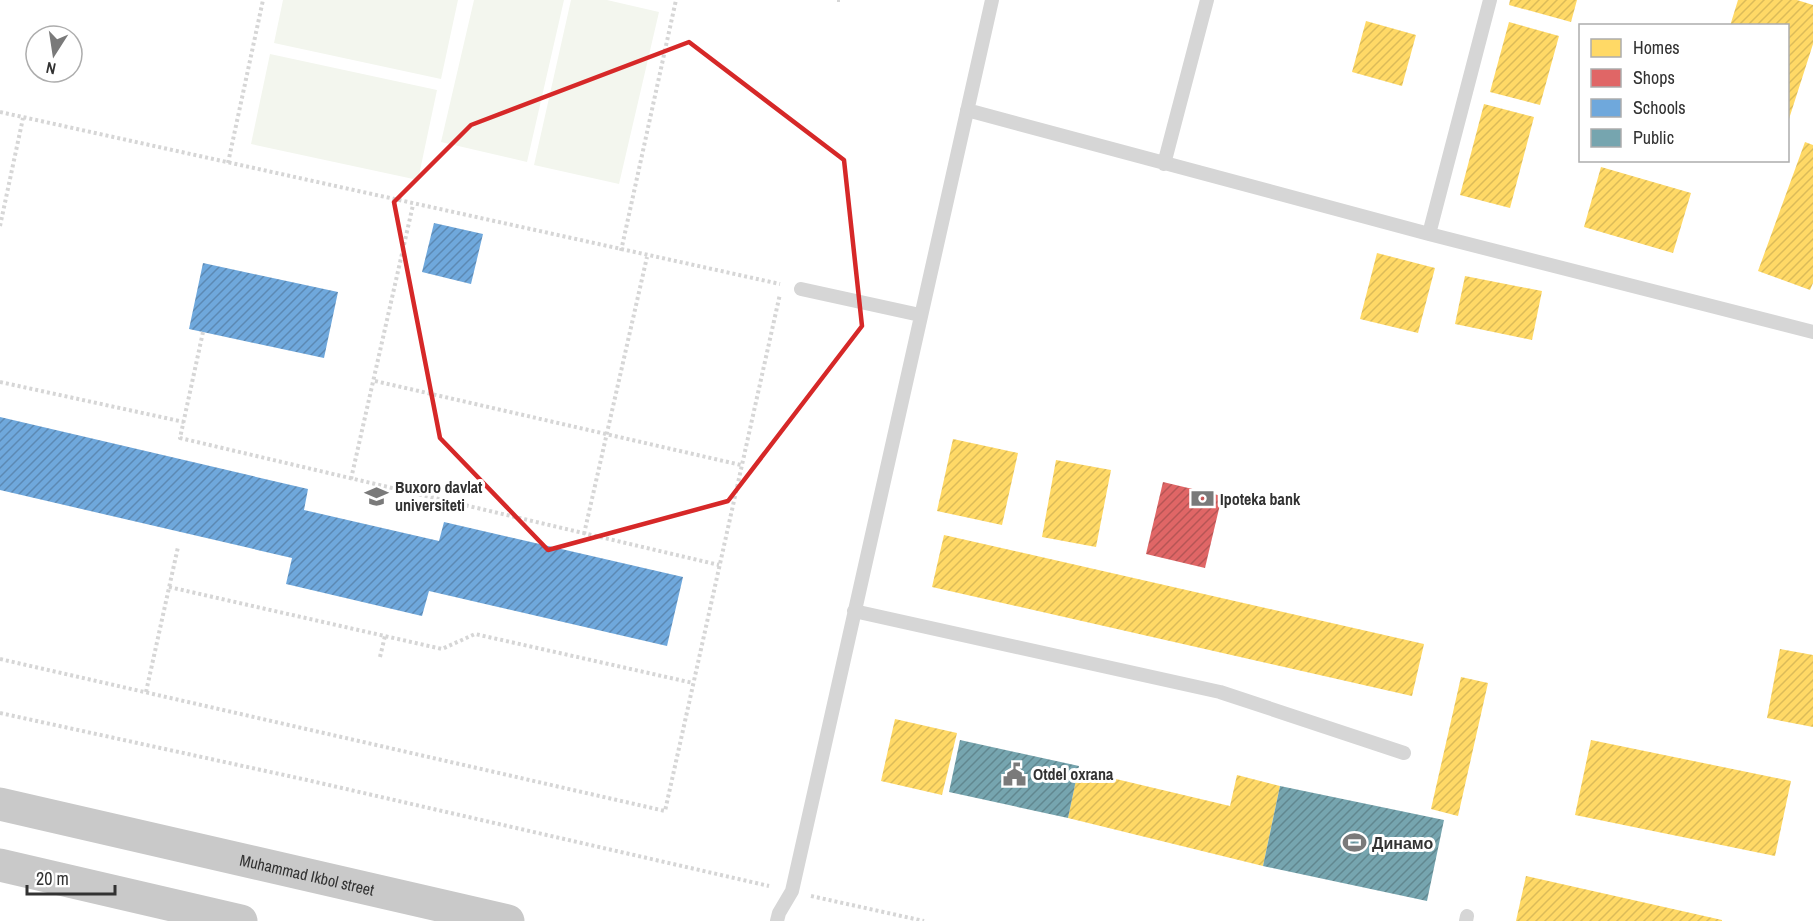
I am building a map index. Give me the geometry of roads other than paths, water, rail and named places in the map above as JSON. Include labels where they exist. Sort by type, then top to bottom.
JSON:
[{"type":"main road","name":"Muhammad Ikbol street","points":[[0,804],[508,921]]},
{"type":"main road","points":[[0,865],[241,921]]},
{"type":"lane","points":[[777,921],[778,913],[792,891],[992,0]]},
{"type":"lane","points":[[1164,164],[1207,0]]},
{"type":"lane","points":[[1429,234],[1490,0]]},
{"type":"lane","points":[[967,110],[1429,234],[1813,332]]},
{"type":"lane","points":[[801,290],[920,315]]},
{"type":"lane","points":[[854,611],[1220,692],[1404,753]]},
{"type":"place","name":"Buxoro davlat universiteti","points":[[377,496]]},
{"type":"place","name":"Ipoteka bank","points":[[1202,499]]},
{"type":"place","name":"Otdel oxrana","points":[[1015,774]]},
{"type":"place","name":"Динамо","points":[[1354,843]]}]
